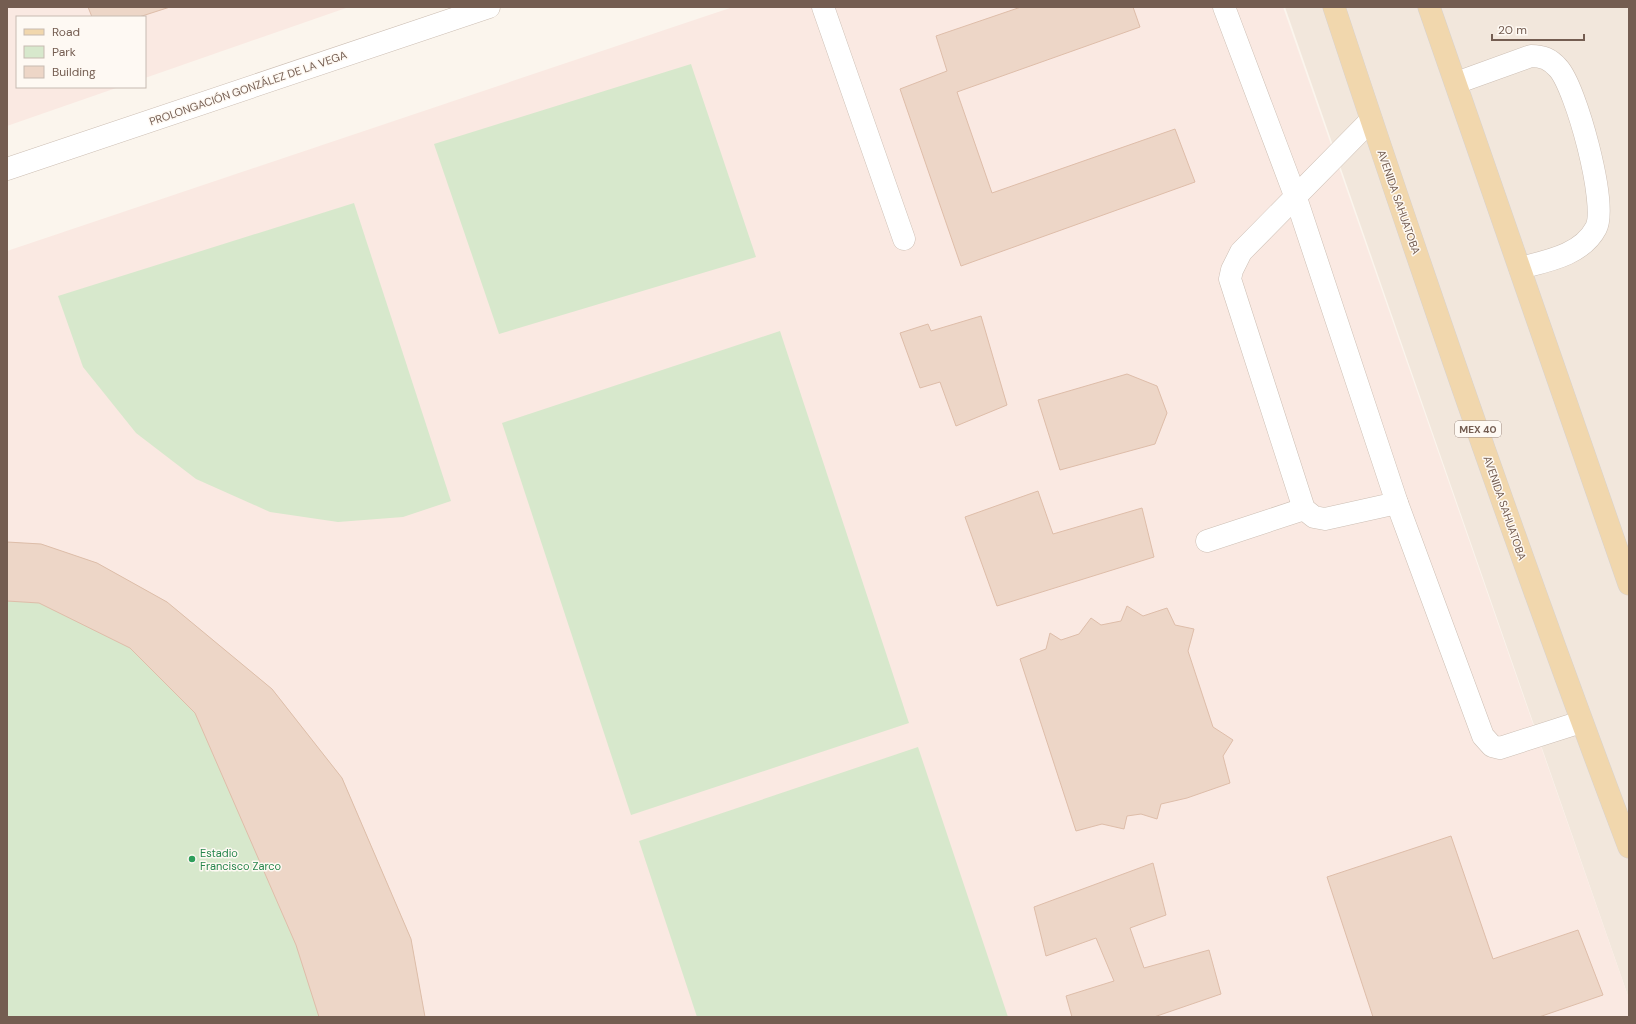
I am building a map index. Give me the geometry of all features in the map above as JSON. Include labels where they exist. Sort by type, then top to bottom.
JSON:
[{"type":"main road","name":"AVENIDA SAHUATOBA","points":[[1334,7],[1387,169],[1582,722],[1629,847]]},
{"type":"main road","points":[[1430,7],[1628,581]]},
{"type":"street","name":"PROLONGACIÓN GONZÁLEZ DE LA VEGA","points":[[7,169],[489,7]]},
{"type":"street","points":[[823,7],[904,238]]},
{"type":"street","points":[[1224,7],[1296,198],[1397,503],[1483,736],[1487,742],[1500,748],[1582,722]]},
{"type":"street","points":[[1456,83],[1531,56],[1541,56],[1549,60],[1559,69],[1573,97],[1591,156],[1598,212],[1596,227],[1579,248],[1520,268]]},
{"type":"street","points":[[1371,120],[1242,252],[1232,270],[1230,279],[1304,509],[1314,517],[1325,520],[1397,503]]},
{"type":"street","points":[[1207,541],[1304,509]]},
{"type":"shaded area","points":[[7,7],[349,7],[146,78],[146,16],[16,16],[16,88],[116,88],[7,126]]},
{"type":"shaded area","points":[[733,7],[1283,7],[1629,999],[1629,1017],[7,1017],[7,251]]},
{"type":"shaded area","points":[[1285,7],[1629,7],[1629,999]]},
{"type":"green space","points":[[691,64],[756,257],[499,334],[434,144]]},
{"type":"green space","points":[[354,203],[451,501],[403,517],[338,522],[270,512],[196,479],[136,433],[83,367],[58,296]]},
{"type":"green space","points":[[780,331],[909,723],[631,815],[502,423]]},
{"type":"green space","name":"Estadio Francisco Zarco","points":[[7,542],[41,544],[97,563],[167,602],[272,689],[342,778],[411,939],[425,1017],[7,1017]]},
{"type":"green space","points":[[918,747],[1008,1017],[697,1017],[639,841]]},
{"type":"building","points":[[88,7],[170,7],[142,16],[92,16]]},
{"type":"building","points":[[1021,7],[1133,7],[1140,27],[957,92],[992,193],[1175,129],[1195,182],[961,266],[900,89],[947,71],[936,36]]},
{"type":"building","points":[[981,316],[1007,405],[956,426],[940,382],[920,388],[900,333],[928,324],[931,331]]},
{"type":"building","points":[[1127,374],[1157,386],[1167,413],[1155,444],[1060,470],[1038,400]]},
{"type":"building","points":[[1038,491],[1053,534],[1142,508],[1154,557],[997,606],[965,517]]},
{"type":"building","points":[[7,542],[41,544],[97,563],[167,602],[272,689],[342,778],[411,939],[425,1017],[319,1017],[296,945],[195,713],[130,648],[39,603],[7,601]]},
{"type":"building","points":[[1127,606],[1143,616],[1167,608],[1175,625],[1194,629],[1188,651],[1213,727],[1233,740],[1223,756],[1230,783],[1187,798],[1161,804],[1157,819],[1141,814],[1127,816],[1124,829],[1102,824],[1076,831],[1020,659],[1046,649],[1050,633],[1061,640],[1079,634],[1091,618],[1101,625],[1121,621]]},
{"type":"building","points":[[1451,836],[1493,959],[1578,930],[1603,995],[1539,1017],[1373,1017],[1327,877]]},
{"type":"building","points":[[1153,863],[1166,915],[1130,928],[1144,968],[1209,950],[1221,994],[1154,1017],[1072,1017],[1066,996],[1114,981],[1096,938],[1046,956],[1034,907]]},
{"type":"place","name":"Estadio Francisco Zarco","points":[[192,859]]}]
